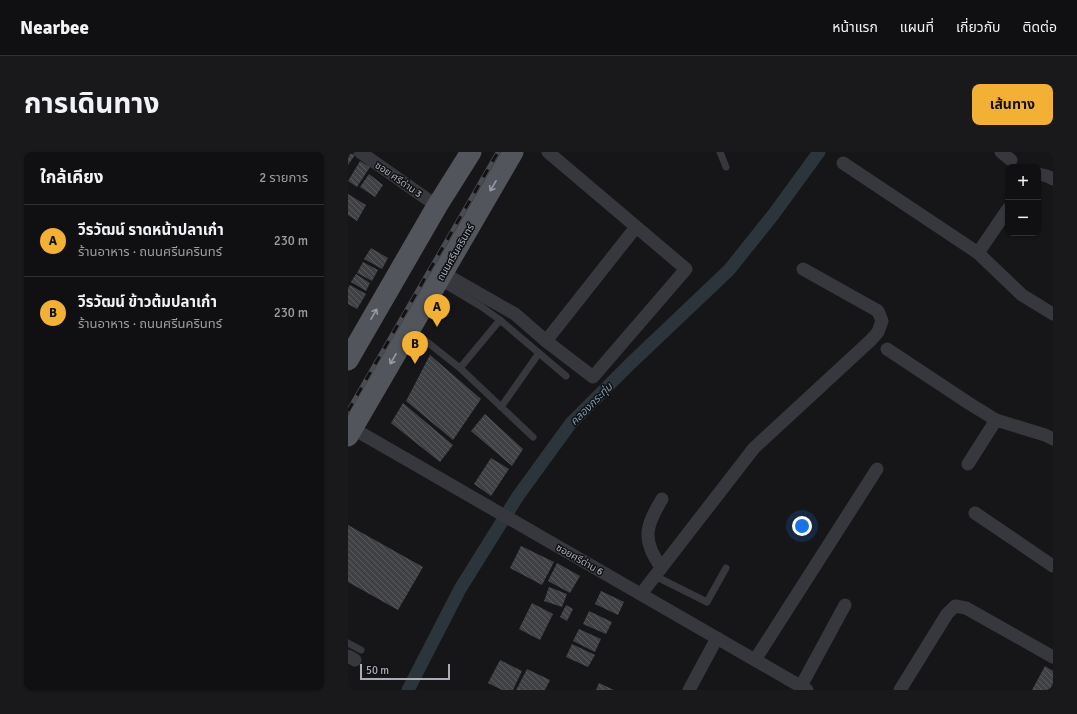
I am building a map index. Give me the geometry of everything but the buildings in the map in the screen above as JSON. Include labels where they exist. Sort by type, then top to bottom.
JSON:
[{"type":"main road","points":[[348,360],[437,206],[471,152]]},
{"type":"main road","name":"ถนนศรีนครินทร์","points":[[350,432],[513,152]]},
{"type":"street","name":"ซอย ศรีด่าน 3","points":[[360,152],[437,206]]},
{"type":"street","points":[[441,277],[515,314],[546,341],[593,377],[686,269],[548,152]]},
{"type":"street","points":[[843,163],[978,254],[1022,294],[1053,314]]},
{"type":"street","points":[[1041,175],[1053,179]]},
{"type":"street","points":[[978,254],[1005,214]]},
{"type":"street","points":[[546,341],[636,227]]},
{"type":"street","points":[[640,594],[754,448],[878,332],[882,321],[878,311],[803,269]]},
{"type":"street","points":[[887,349],[996,420],[1045,435],[1053,439]]},
{"type":"street","points":[[968,464],[996,420]]},
{"type":"street","name":"ซอยศรีด่าน 6","points":[[350,432],[517,522],[804,688]]},
{"type":"street","points":[[756,660],[877,468]]},
{"type":"street","points":[[658,571],[648,537],[650,521],[662,499]]},
{"type":"street","points":[[975,513],[1053,566]]},
{"type":"street","points":[[804,688],[845,605]]},
{"type":"street","points":[[900,690],[947,614],[955,606],[966,608],[1053,657]]},
{"type":"street","points":[[689,690],[717,638]]},
{"type":"lane","points":[[720,152],[726,167]]},
{"type":"lane","points":[[441,277],[500,320],[566,376]]},
{"type":"lane","points":[[460,368],[500,320]]},
{"type":"lane","points":[[410,329],[460,368],[533,436]]},
{"type":"lane","points":[[501,407],[540,353]]},
{"type":"lane","points":[[658,571],[707,602],[726,568]]},
{"type":"lane","points":[[348,643],[355,655]]},
{"type":"waterway","name":"คลองกระทุ่ม","points":[[408,690],[460,589],[518,496],[571,423],[630,364],[729,270],[773,215],[819,152]]},
{"type":"railway","points":[[348,411],[498,152]]},
{"type":"place","name":"วีรวัฒน์ ราดหน้าปลาเก๋า","points":[[437,327]]},
{"type":"place","name":"วีรวัฒน์ ข้าวต้มปลาเก๋า","points":[[415,364]]}]
